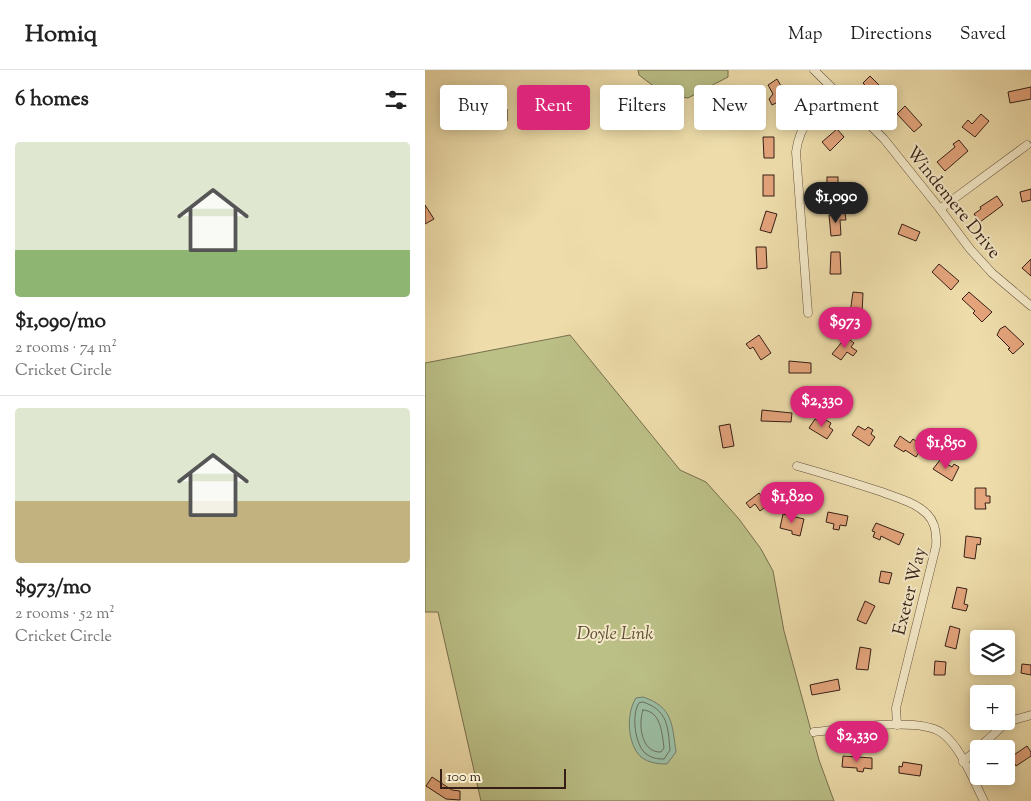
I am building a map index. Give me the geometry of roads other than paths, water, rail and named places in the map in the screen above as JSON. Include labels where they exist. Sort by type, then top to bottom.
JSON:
[{"type":"street","name":"Windemere Drive","points":[[814,70],[830,85]]},
{"type":"street","points":[[803,130],[796,152],[808,314]]},
{"type":"street","name":"Windemere Drive","points":[[875,130],[940,209],[970,249],[992,273],[1031,306]]},
{"type":"street","points":[[940,209],[1027,145]]},
{"type":"street","name":"Exeter Way","points":[[797,466],[837,477],[908,502],[926,513],[934,525],[936,546],[896,708],[897,725]]},
{"type":"street","points":[[963,762],[1007,722],[1031,715]]},
{"type":"street","points":[[814,732],[897,725],[920,725],[937,730],[953,744],[984,801]]},
{"type":"water","points":[[643,697],[653,701],[666,711],[672,725],[676,752],[667,764],[654,763],[644,759],[636,751],[633,744],[629,720],[636,698]]},
{"type":"park label","name":"Doyle Link","points":[[615,633]]}]
